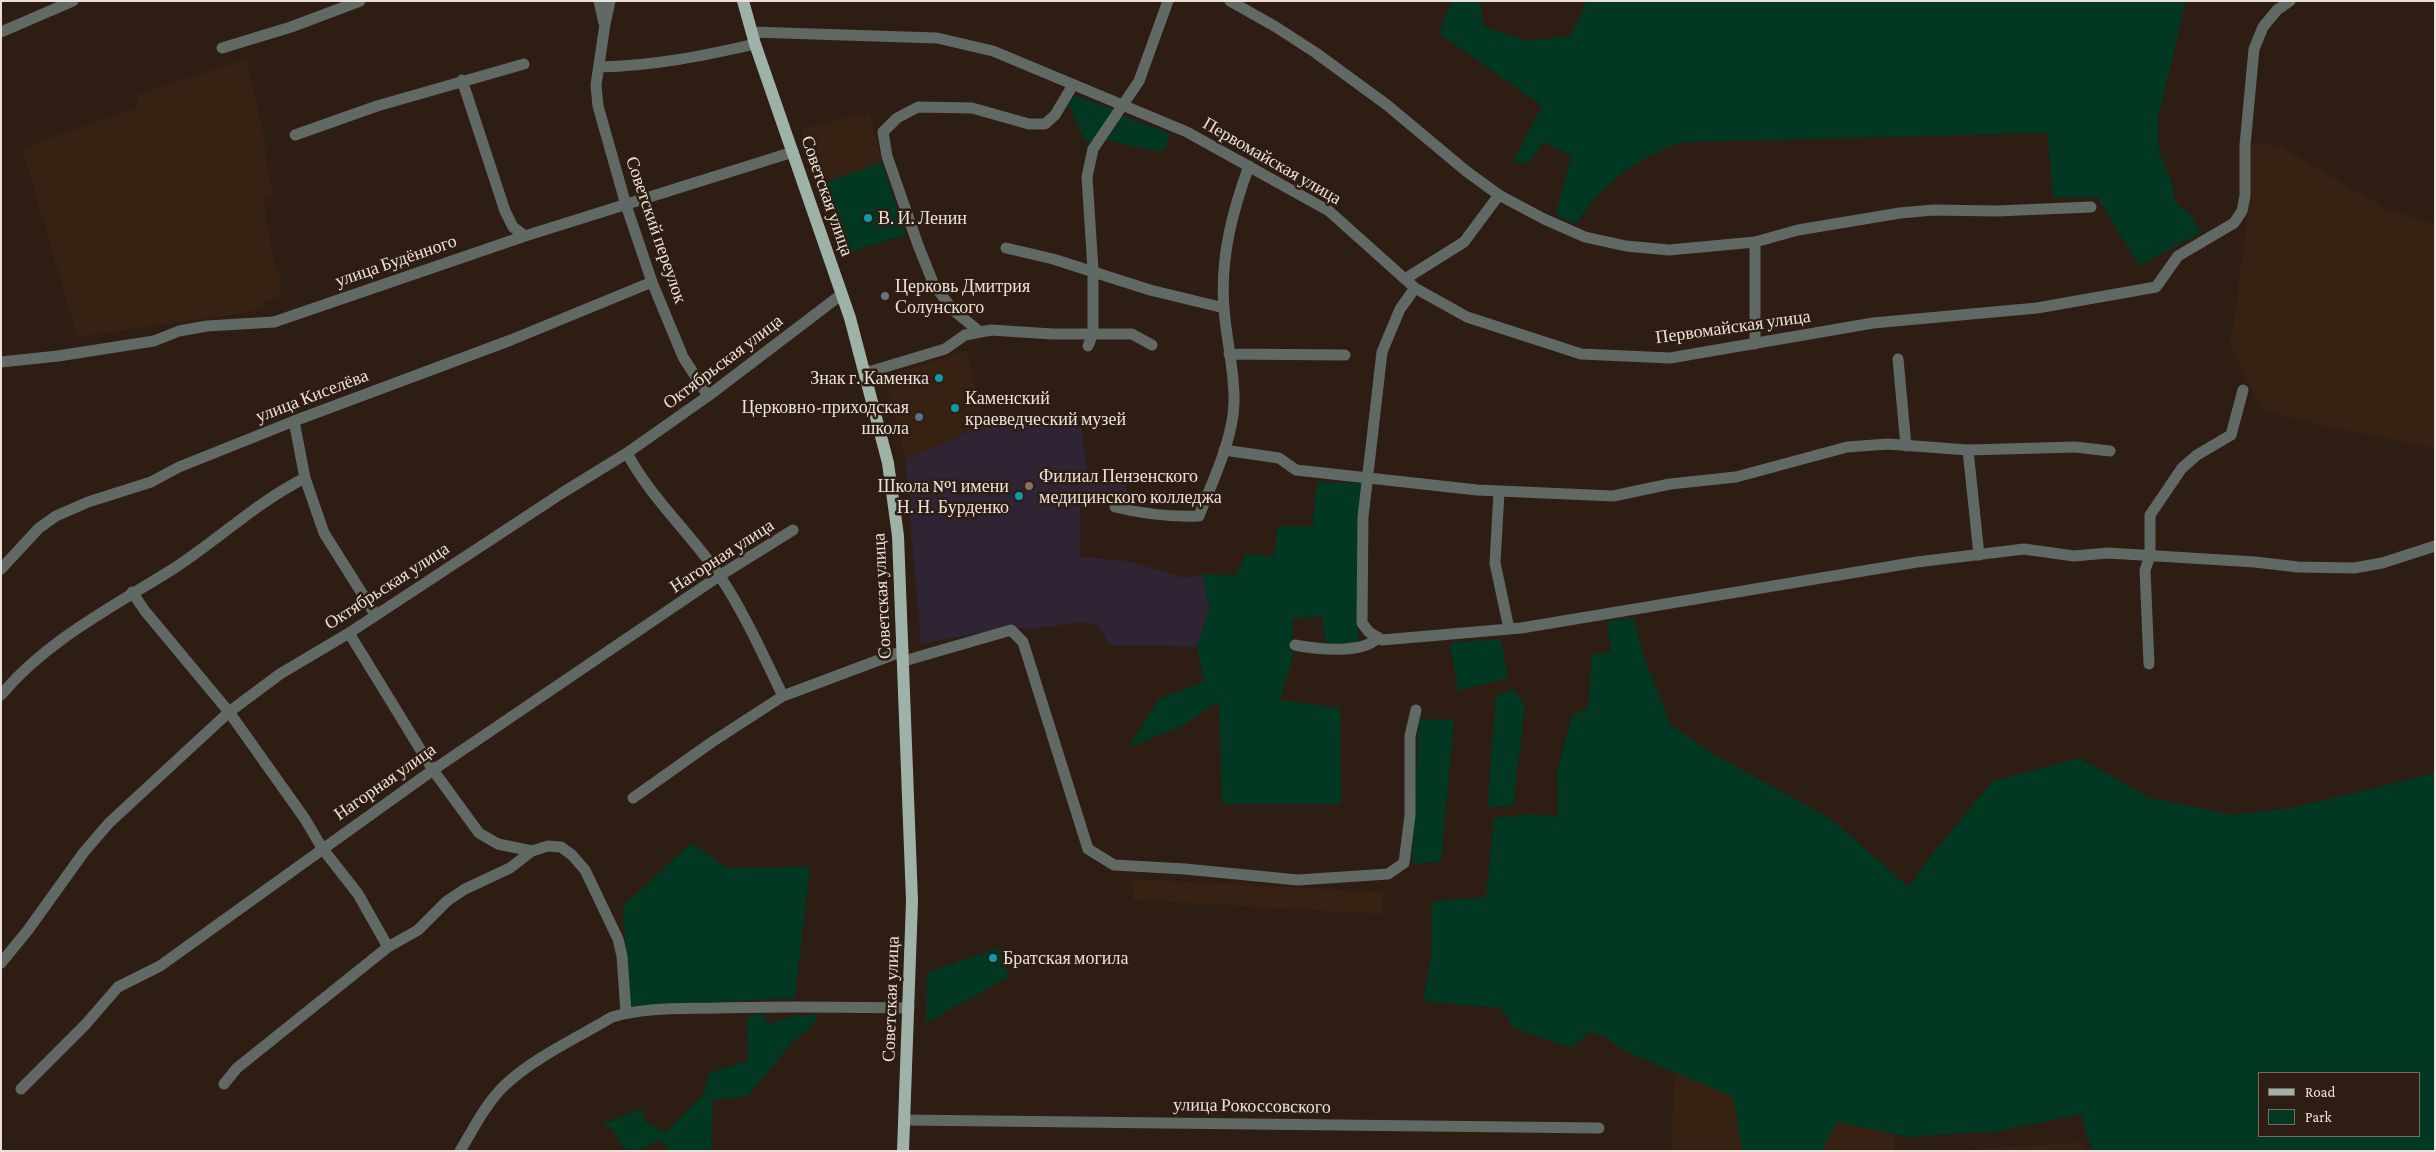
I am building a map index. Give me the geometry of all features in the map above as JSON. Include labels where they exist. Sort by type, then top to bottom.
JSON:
[{"type":"main road","name":"Советская улица","points":[[743,1],[753,38],[842,294],[866,373],[888,463],[898,536],[912,902],[903,1151]]},
{"type":"street","points":[[1,32],[74,1]]},
{"type":"street","points":[[222,48],[291,27],[360,1]]},
{"type":"street","points":[[599,1],[604,24]]},
{"type":"street","name":"Советский переулок","points":[[610,1],[604,24],[596,84],[598,106],[626,205],[652,282],[683,357],[708,396]]},
{"type":"street","points":[[1088,346],[1093,334],[1093,270],[1087,177],[1092,149],[1139,81],[1168,1]]},
{"type":"street","points":[[1230,1],[1276,27],[1316,53],[1387,105],[1466,171],[1499,195],[1544,219],[1585,237],[1626,246],[1669,250],[1755,242],[1798,230],[1900,213],[2091,207]]},
{"type":"street","name":"Первомайская улица","points":[[753,38],[937,38],[993,51],[1188,132],[1249,166],[1329,211],[1415,288],[1467,317],[1581,354],[1670,358],[1873,323],[2038,308],[2156,287],[2178,256],[2234,223],[2242,211],[2245,196],[2245,145],[2254,49],[2263,27],[2276,10],[2290,1]]},
{"type":"street","points":[[599,66],[636,66],[688,60],[753,38]]},
{"type":"street","points":[[295,135],[377,106],[462,80],[524,64]]},
{"type":"street","points":[[462,80],[505,212],[513,227],[525,236]]},
{"type":"street","points":[[980,332],[953,310],[934,285],[887,156],[884,132],[897,118],[918,106],[972,108],[1029,124],[1045,124],[1055,115],[1073,85]]},
{"type":"street","name":"улица Будённого","points":[[1,362],[58,356],[154,341],[179,331],[207,326],[274,322],[525,236],[793,152]]},
{"type":"street","points":[[1115,507],[1146,513],[1199,516],[1224,450],[1234,404],[1224,308],[1224,266],[1228,236],[1238,195],[1249,166]]},
{"type":"street","points":[[1405,279],[1464,242],[1499,195]]},
{"type":"street","points":[[1755,242],[1755,344]]},
{"type":"street","points":[[1006,248],[1093,270],[1150,290],[1224,308]]},
{"type":"street","name":"улица Киселёва","points":[[1,569],[39,528],[56,516],[88,502],[151,482],[179,467],[294,421],[511,340],[652,282]]},
{"type":"street","points":[[1415,288],[1400,308],[1382,352],[1363,517],[1362,623],[1369,632],[1382,640],[1509,629],[1917,562],[2024,549],[2074,556],[2108,553],[2298,567],[2354,568],[2382,564],[2435,546]]},
{"type":"street","name":"Октябрьская улица","points":[[1,963],[28,930],[84,852],[109,823],[229,712],[280,674],[349,633],[375,614],[627,454],[708,396],[842,294]]},
{"type":"street","points":[[866,373],[946,349],[966,335],[991,330],[1132,334],[1152,345]]},
{"type":"street","points":[[1229,354],[1345,355]]},
{"type":"street","points":[[1898,359],[1906,446]]},
{"type":"street","points":[[2149,664],[2145,570],[2150,556],[2150,515],[2182,468],[2197,455],[2230,435],[2243,390]]},
{"type":"street","points":[[294,421],[305,478],[324,533],[375,614]]},
{"type":"street","points":[[1224,450],[1279,458],[1296,470],[1368,476],[1499,492],[1613,496],[1670,484],[1736,477],[1847,447],[1888,444],[1968,450],[2075,447],[2110,451]]},
{"type":"street","points":[[1968,450],[1979,555]]},
{"type":"street","points":[[627,454],[640,478],[684,528],[720,576],[744,617],[783,696]]},
{"type":"street","points":[[1,695],[56,644],[132,592],[174,568],[283,489],[305,478]]},
{"type":"street","points":[[1499,492],[1495,564],[1509,629]]},
{"type":"street","name":"Нагорная улица","points":[[21,1089],[79,1032],[118,987],[160,966],[433,770],[720,576],[793,530]]},
{"type":"street","points":[[132,592],[145,611],[229,712],[305,820],[322,848],[358,894],[388,947]]},
{"type":"street","points":[[633,798],[783,696],[904,656],[1010,630],[1023,642],[1088,849],[1114,865],[1185,869],[1298,880],[1388,874],[1404,863],[1410,815],[1410,736],[1416,710]]},
{"type":"street","points":[[349,633],[433,770],[479,833],[498,844],[532,852]]},
{"type":"street","points":[[1295,645],[1317,649],[1346,649],[1374,642],[1378,637]]},
{"type":"street","points":[[224,1084],[237,1068],[388,947],[418,930],[447,901],[459,893],[510,868],[532,852],[548,846],[561,847],[572,855],[585,870],[618,939],[622,956],[626,1013]]},
{"type":"street","points":[[460,1151],[488,1104],[520,1072],[612,1018],[626,1013],[660,1009],[760,1007],[909,1008]]},
{"type":"street","name":"улица Рокоссовского","points":[[904,1120],[1599,1128]]},
{"type":"shaded area","points":[[247,59],[267,149],[264,150],[274,197],[263,199],[276,271],[279,270],[281,297],[263,301],[265,308],[239,314],[77,337],[22,148],[138,107],[136,95]]},
{"type":"shaded area","points":[[870,112],[882,162],[821,184],[801,129]]},
{"type":"shaded area","points":[[2250,142],[2282,147],[2386,209],[2435,224],[2435,448],[2343,430],[2261,410],[2230,344],[2247,222]]},
{"type":"shaded area","points":[[966,350],[984,425],[905,460],[884,377]]},
{"type":"shaded area","points":[[1081,423],[1088,482],[1125,481],[1128,505],[1080,506],[1080,557],[1128,561],[1185,578],[1203,574],[1209,608],[1197,647],[1109,645],[1099,626],[1083,622],[1030,629],[1010,627],[921,644],[905,460],[984,425]]},
{"type":"shaded area","points":[[1131,879],[1384,892],[1382,914],[1133,900]]},
{"type":"shaded area","points":[[1677,1073],[1733,1097],[1742,1151],[1672,1151],[1673,1086]]},
{"type":"shaded area","points":[[1837,1122],[1895,1134],[1894,1151],[1822,1151]]},
{"type":"shaded area","points":[[2083,1142],[2084,1151],[1945,1151]]},
{"type":"green space","points":[[1451,1],[1480,1],[1484,27],[1527,41],[1570,36],[1587,1],[2186,1],[2158,119],[2159,151],[2171,181],[2175,201],[2194,219],[2201,233],[2139,265],[2097,197],[2054,198],[2047,133],[1682,142],[1648,157],[1621,174],[1598,196],[1576,225],[1556,214],[1571,157],[1545,141],[1526,164],[1513,161],[1542,106],[1439,33]]},
{"type":"green space","points":[[1076,96],[1115,110],[1092,143],[1083,138],[1068,102]]},
{"type":"green space","points":[[1123,116],[1168,133],[1168,145],[1159,152],[1106,140]]},
{"type":"green space","points":[[882,162],[906,235],[849,252],[821,184]]},
{"type":"green space","points":[[1317,482],[1362,483],[1358,643],[1326,646],[1321,616],[1293,619],[1292,660],[1280,700],[1340,708],[1341,804],[1222,804],[1219,701],[1184,725],[1127,748],[1160,698],[1204,682],[1197,647],[1209,608],[1203,574],[1237,575],[1245,554],[1274,556],[1278,526],[1312,526]]},
{"type":"green space","points":[[1634,618],[1643,654],[1670,724],[1715,755],[1831,819],[1909,887],[1932,854],[1993,781],[2080,758],[2148,797],[2232,815],[2292,808],[2435,773],[2435,1151],[2092,1151],[2081,1114],[2000,1131],[1910,1137],[1837,1122],[1822,1151],[1742,1151],[1733,1097],[1620,1049],[1605,1036],[1589,1032],[1572,1048],[1514,1028],[1500,1008],[1423,1001],[1431,958],[1432,902],[1486,897],[1494,818],[1530,814],[1558,817],[1557,771],[1572,715],[1588,708],[1592,655],[1611,651],[1607,621]]},
{"type":"green space","points":[[1501,639],[1508,678],[1458,691],[1450,643]]},
{"type":"green space","points":[[1514,689],[1525,706],[1513,806],[1487,807],[1496,696]]},
{"type":"green space","points":[[1419,719],[1454,720],[1441,861],[1412,864]]},
{"type":"green space","points":[[691,843],[727,868],[810,867],[795,998],[629,1006],[623,906]]},
{"type":"green space","points":[[998,947],[1010,976],[926,1023],[927,973]]},
{"type":"green space","points":[[759,1014],[764,1015],[768,1024],[790,1017],[817,1014],[814,1024],[791,1044],[748,1096],[713,1100],[711,1151],[669,1151],[663,1142],[658,1141],[639,1150],[624,1149],[613,1130],[602,1124],[643,1108],[644,1117],[647,1121],[657,1129],[666,1132],[704,1094],[709,1073],[748,1061],[747,1017]]},
{"type":"place","name":"В. И. Ленин","points":[[868,218]]},
{"type":"place","name":"Церковь Дмитрия Солунского","points":[[885,296]]},
{"type":"place","name":"Знак г. Каменка","points":[[939,378]]},
{"type":"place","name":"Каменский краеведческий музей","points":[[955,408]]},
{"type":"place","name":"Церковно-приходская школа","points":[[919,417]]},
{"type":"place","name":"Филиал Пензенского медицинского колледжа","points":[[1029,486]]},
{"type":"place","name":"Школа №1 имени Н. Н. Бурденко","points":[[1019,496]]},
{"type":"place","name":"Братская могила","points":[[993,958]]}]
